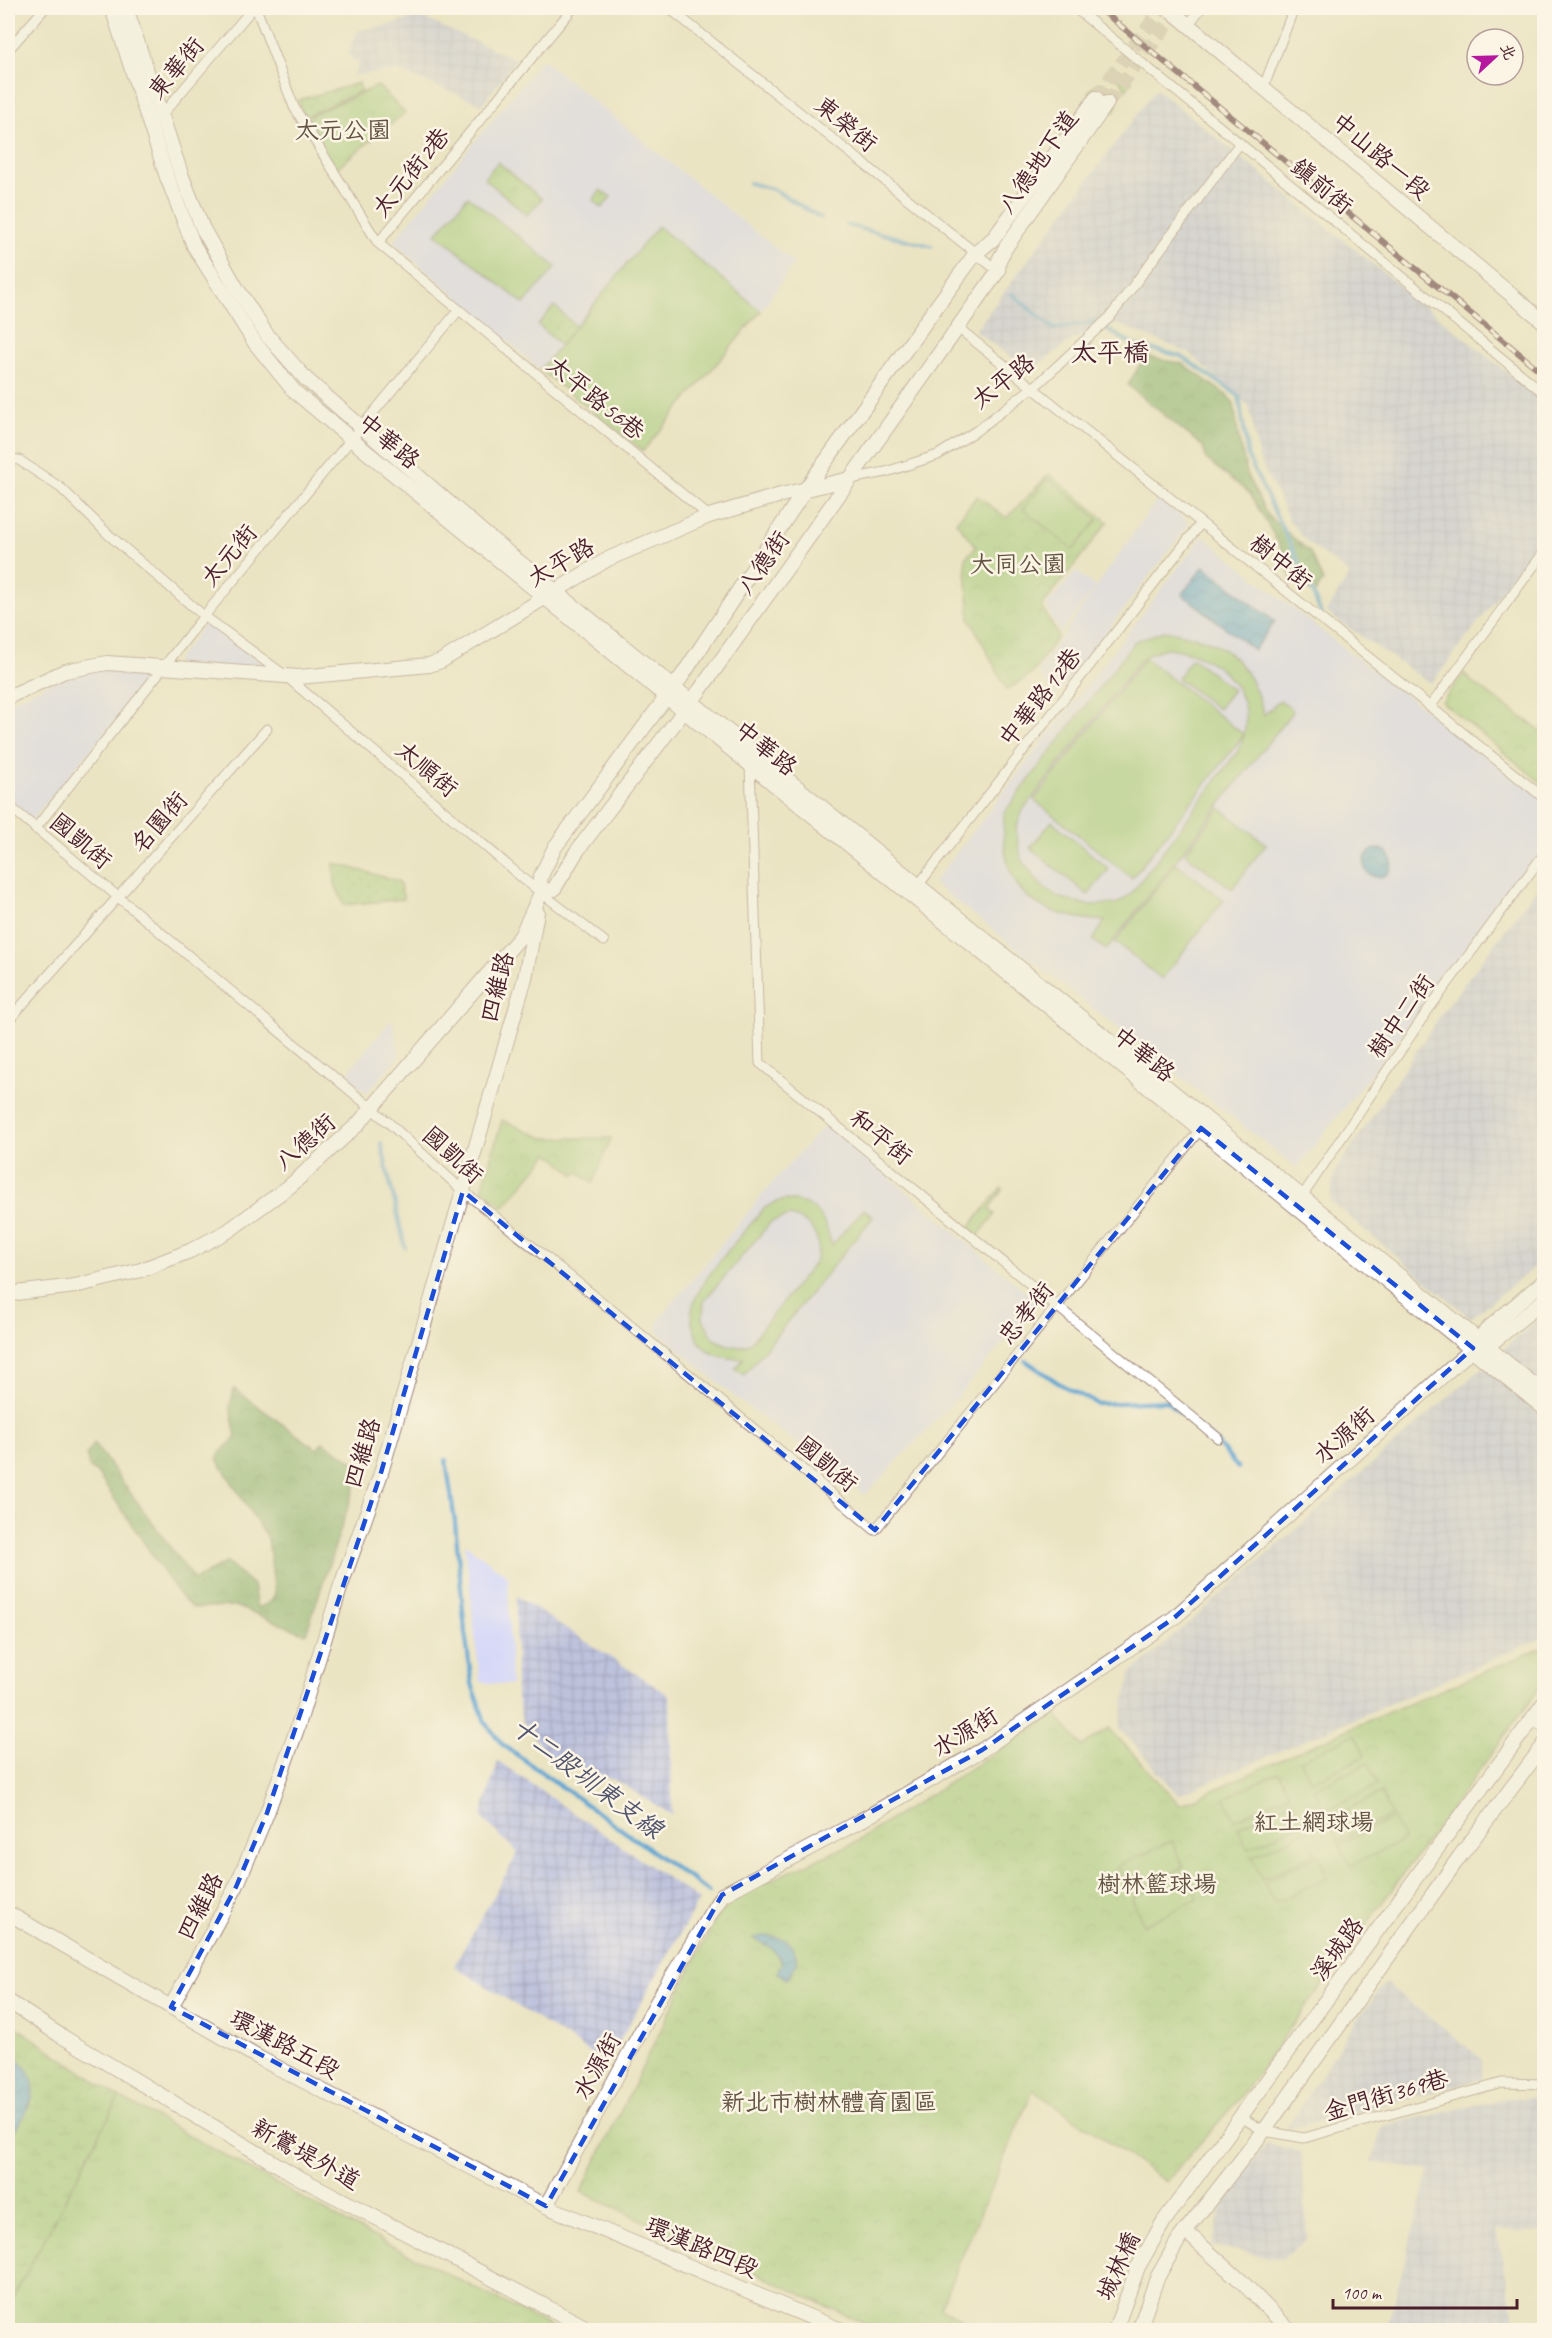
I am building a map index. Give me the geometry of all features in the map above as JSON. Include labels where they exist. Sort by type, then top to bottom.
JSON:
[{"type":"street","points":[[8,50],[45,8]]},
{"type":"street","name":"中華路","points":[[112,8],[156,121],[203,229],[267,335],[306,379],[550,593]]},
{"type":"street","name":"中華路","points":[[126,8],[156,121],[167,177],[194,246],[255,343],[294,391],[350,439],[550,593],[915,890],[1118,1045],[1204,1124],[1477,1345],[1545,1408]]},
{"type":"street","points":[[254,8],[294,107],[378,243]]},
{"type":"street","name":"東華街","points":[[156,121],[254,8]]},
{"type":"street","name":"太元街2巷","points":[[458,311],[378,243],[573,8]]},
{"type":"street","name":"東榮街","points":[[669,8],[998,271]]},
{"type":"street","name":"鎮前街","points":[[1075,8],[1545,393]]},
{"type":"street","name":"中山路一段","points":[[1168,8],[1545,322]]},
{"type":"street","points":[[1189,24],[1201,8]]},
{"type":"street","points":[[1264,86],[1294,8]]},
{"type":"street","name":"八德地下道","points":[[994,238],[1102,101],[1006,247]]},
{"type":"street","name":"太平路","points":[[8,697],[65,671],[107,663],[299,677],[429,665],[448,657],[608,559],[709,516],[781,495],[886,472],[938,455],[976,431],[1040,382],[1100,328],[1240,143]]},
{"type":"street","name":"八德街","points":[[8,1294],[86,1283],[141,1270],[190,1251],[228,1231],[290,1186],[372,1109],[521,936],[541,893],[540,878],[555,847],[671,692],[805,490],[976,253],[994,238]]},
{"type":"street","name":"八德街","points":[[541,893],[554,889],[577,851],[610,805],[688,705],[850,480],[998,271],[999,260],[1006,247]]},
{"type":"street","name":"太元街","points":[[35,829],[204,616],[458,311]]},
{"type":"street","name":"太平路56巷","points":[[458,311],[709,516]]},
{"type":"street","name":"樹中街","points":[[957,327],[1430,707]]},
{"type":"street","points":[[8,459],[19,460],[61,488],[109,535],[204,616]]},
{"type":"street","name":"中華路12巷","points":[[915,890],[1201,523]]},
{"type":"street","points":[[1545,552],[1430,707],[1545,798]]},
{"type":"street","name":"太順街","points":[[204,616],[287,676],[541,893],[604,941]]},
{"type":"street","name":"名園街","points":[[8,1021],[267,729]]},
{"type":"street","name":"和平街","points":[[754,760],[760,1064],[1218,1438]]},
{"type":"street","name":"國凱街","points":[[8,805],[372,1109],[463,1191],[612,1310],[875,1530]]},
{"type":"street","name":"樹中二街","points":[[1299,1201],[1428,1010],[1545,854]]},
{"type":"street","name":"四維路","points":[[171,2007],[236,1887],[267,1813],[297,1729],[340,1588],[381,1476],[527,971],[541,893]]},
{"type":"street","name":"忠孝街","points":[[875,1530],[1204,1124]]},
{"type":"street","points":[[1477,1345],[1491,1326],[1545,1281]]},
{"type":"street","points":[[1477,1345],[1494,1341],[1545,1300]]},
{"type":"street","name":"中華路","points":[[1477,1345],[1545,1392]]},
{"type":"street","name":"水源街","points":[[546,2206],[663,1991],[722,1895],[860,1821],[982,1750],[1174,1617],[1477,1345]]},
{"type":"street","name":"溪城路","points":[[1164,2221],[1545,1703]]},
{"type":"street","points":[[1533,1719],[1545,1728]]},
{"type":"street","name":"溪城路","points":[[1182,2235],[1264,2131],[1460,1856],[1545,1745]]},
{"type":"street","name":"環漢路五段","points":[[8,1913],[259,2058],[546,2206]]},
{"type":"street","name":"新鶯堤外道","points":[[8,2001],[58,2034],[298,2177],[591,2331]]},
{"type":"street","name":"金門街369巷","points":[[1241,2117],[1264,2131],[1304,2138],[1502,2083],[1545,2084]]},
{"type":"street","name":"環漢路四段","points":[[546,2206],[841,2331]]},
{"type":"street","name":"城林橋","points":[[1115,2331],[1137,2267],[1164,2221]]},
{"type":"street","points":[[1182,2235],[1241,2281],[1289,2331]]},
{"type":"street","name":"城林橋","points":[[1139,2331],[1157,2278],[1182,2235]]},
{"type":"highlighted area","points":[[1201,1128],[1473,1348],[1174,1618],[982,1750],[722,1895],[546,2206],[171,2007],[236,1887],[267,1813],[380,1476],[463,1191],[875,1530]]},
{"type":"shaded area","points":[[418,16],[517,60],[482,104],[398,71],[354,75],[360,63],[348,55],[357,31]]},
{"type":"shaded area","points":[[542,59],[794,263],[761,311],[643,451],[539,369],[393,242]]},
{"type":"shaded area","points":[[1156,89],[1544,402],[1544,537],[1431,684],[1326,612],[1350,574],[1306,541],[1289,520],[1259,458],[1249,406],[1189,353],[1118,324],[1072,340],[1030,371],[975,331]]},
{"type":"shaded area","points":[[1158,498],[1190,523],[1055,698],[1038,671]]},
{"type":"shaded area","points":[[1203,536],[1337,643],[1544,799],[1544,853],[1297,1168],[933,883]]},
{"type":"shaded area","points":[[1076,571],[1095,587],[1060,634],[1046,606]]},
{"type":"shaded area","points":[[206,622],[275,672],[174,664]]},
{"type":"shaded area","points":[[107,668],[153,675],[31,821],[8,800],[8,703],[66,675]]},
{"type":"shaded area","points":[[1544,879],[1544,1260],[1471,1318],[1330,1201],[1334,1173],[1442,1013]]},
{"type":"shaded area","points":[[392,1019],[400,1055],[367,1093],[346,1075]]},
{"type":"shaded area","points":[[826,1124],[1038,1302],[952,1403],[865,1495],[735,1397],[657,1331],[658,1321],[778,1176]]},
{"type":"shaded area","points":[[1544,1314],[1544,1637],[1178,1795],[1119,1727],[1131,1673]]},
{"type":"shaded area","points":[[8,1512],[19,1515],[8,1541]]},
{"type":"shaded area","points":[[465,1544],[508,1576],[511,1685],[480,1682]]},
{"type":"shaded area","points":[[516,1596],[670,1696],[672,1815],[619,1782],[547,1755],[522,1721],[516,1691]]},
{"type":"shaded area","points":[[498,1761],[699,1900],[607,2063],[454,1966],[518,1853],[481,1817]]},
{"type":"shaded area","points":[[1385,1983],[1482,2059],[1482,2079],[1285,2130],[1359,2017]]},
{"type":"shaded area","points":[[1508,2098],[1544,2098],[1544,2232],[1496,2231],[1518,2330],[1386,2330],[1430,2171],[1372,2162],[1382,2126]]},
{"type":"shaded area","points":[[1266,2143],[1301,2152],[1307,2239],[1282,2259],[1212,2246],[1222,2205]]},
{"type":"green space","points":[[1111,65],[1132,81],[1126,90],[1120,79],[1106,73]]},
{"type":"green space","points":[[359,83],[361,91],[304,117],[298,100]]},
{"type":"green space","points":[[1103,83],[1116,95],[1117,103],[1114,112],[1089,92],[1094,86]]},
{"type":"green space","name":"太元公園","points":[[378,86],[405,113],[335,169],[307,119],[313,114]]},
{"type":"green space","points":[[498,162],[542,199],[527,215],[484,178]]},
{"type":"green space","points":[[601,190],[611,197],[602,208],[593,200]]},
{"type":"green space","points":[[468,196],[556,267],[524,304],[436,234]]},
{"type":"green space","points":[[658,226],[761,311],[643,451],[540,370]]},
{"type":"green space","points":[[554,306],[577,327],[561,346],[538,325]]},
{"type":"green space","points":[[1145,356],[1183,364],[1228,396],[1234,403],[1239,440],[1248,477],[1268,516],[1310,552],[1323,581],[1314,595],[1291,579],[1284,553],[1250,494],[1206,459],[1203,447],[1128,385]]},
{"type":"green space","name":"大同公園","points":[[1049,474],[1108,522],[1042,606],[1058,636],[1032,674],[1007,690],[970,619],[965,558],[976,547],[956,522],[977,496],[1007,518]]},
{"type":"green space","points":[[1048,478],[1098,519],[1073,550],[1023,509]]},
{"type":"green space","points":[[1164,631],[1184,634],[1217,645],[1241,665],[1258,695],[1264,715],[1280,700],[1293,711],[1106,950],[1093,940],[1105,921],[1057,913],[1039,905],[1025,894],[1014,880],[1007,862],[1004,813],[1135,641]],"holes":[[[1166,648],[1185,651],[1219,668],[1232,681],[1241,696],[1245,713],[1245,731],[1238,751],[1131,894],[1116,904],[1087,905],[1058,897],[1041,885],[1021,859],[1016,828],[1023,810],[1138,663],[1149,654]]]},
{"type":"green space","points":[[1145,658],[1244,735],[1132,878],[1034,800]]},
{"type":"green space","points":[[1192,658],[1233,690],[1218,709],[1177,678]]},
{"type":"green space","points":[[1464,673],[1472,682],[1544,733],[1544,785],[1442,702]]},
{"type":"green space","points":[[1220,808],[1266,844],[1232,889],[1185,853]]},
{"type":"green space","points":[[1052,821],[1109,869],[1088,895],[1030,848]]},
{"type":"green space","points":[[334,863],[399,881],[404,899],[344,905],[335,884]]},
{"type":"green space","points":[[1176,863],[1224,900],[1162,979],[1115,942]]},
{"type":"green space","points":[[502,1120],[544,1138],[611,1138],[593,1183],[578,1172],[575,1175],[549,1153],[504,1207],[482,1189]]},
{"type":"green space","points":[[1001,1188],[1003,1189],[989,1209],[995,1214],[978,1236],[969,1228]]},
{"type":"green space","points":[[796,1201],[812,1207],[822,1219],[832,1245],[864,1209],[873,1217],[744,1375],[735,1369],[744,1358],[719,1356],[699,1341],[694,1330],[692,1310],[695,1299],[711,1272],[764,1208],[776,1202]],"holes":[[[789,1216],[797,1218],[810,1227],[817,1239],[815,1262],[750,1343],[732,1346],[714,1339],[703,1319],[704,1301],[771,1222]]]},
{"type":"green space","points":[[234,1389],[317,1449],[323,1442],[357,1464],[360,1471],[306,1634],[235,1606],[193,1608],[179,1595],[97,1473],[90,1468],[86,1455],[94,1443],[194,1580],[227,1562],[253,1585],[257,1608],[269,1603],[275,1594],[268,1540],[217,1459],[220,1452],[236,1437],[230,1406]]},
{"type":"green space","name":"新北市樹林體育園區","points":[[1544,1647],[1544,1682],[1237,2101],[1166,2182],[1033,2090],[940,2308],[983,2330],[878,2330],[581,2192],[716,1918],[744,1892],[856,1842],[1055,1714],[1082,1746],[1109,1728],[1180,1805],[1358,1725]]},
{"type":"green space","points":[[1355,1734],[1365,1756],[1311,1782],[1301,1760]]},
{"type":"green space","points":[[1368,1763],[1378,1785],[1324,1811],[1314,1789]]},
{"type":"green space","points":[[1279,1772],[1289,1794],[1235,1820],[1225,1798]]},
{"type":"green space","points":[[1381,1793],[1392,1815],[1338,1841],[1327,1819]]},
{"type":"green space","points":[[1292,1801],[1302,1823],[1248,1849],[1238,1827]]},
{"type":"green space","points":[[1393,1818],[1404,1840],[1350,1866],[1340,1844]]},
{"type":"green space","points":[[1305,1831],[1316,1853],[1262,1879],[1252,1857]]},
{"type":"green space","points":[[1172,1841],[1184,1867],[1130,1893],[1118,1866]]},
{"type":"green space","points":[[1318,1856],[1328,1878],[1274,1903],[1264,1882]]},
{"type":"green space","points":[[1186,1873],[1198,1899],[1144,1925],[1132,1898]]},
{"type":"green space","points":[[8,2021],[119,2097],[8,2308]]},
{"type":"green space","points":[[119,2097],[351,2225],[558,2330],[8,2330],[8,2308]]},
{"type":"water","points":[[1204,566],[1275,622],[1254,650],[1182,594]]},
{"type":"water","points":[[1378,849],[1388,853],[1392,863],[1388,873],[1378,877],[1368,873],[1364,863],[1368,853]]},
{"type":"water","points":[[764,1936],[786,1939],[794,1950],[797,1959],[787,1979],[777,1973],[782,1963],[773,1949],[753,1938]]},
{"type":"water","points":[[8,2050],[22,2062],[30,2074],[33,2094],[8,2143]]},
{"type":"waterway","points":[[749,183],[773,189],[821,218]]},
{"type":"waterway","points":[[846,225],[932,246]]},
{"type":"waterway","points":[[1012,294],[1054,329],[1094,322],[1134,345],[1181,356],[1239,396],[1248,457],[1307,579],[1322,616]]},
{"type":"waterway","name":"十二股圳東支線","points":[[381,1143],[405,1247]]},
{"type":"waterway","points":[[1026,1361],[1060,1384],[1097,1404],[1166,1401],[1217,1443],[1238,1468]]},
{"type":"waterway","name":"十二股圳東支線","points":[[446,1460],[472,1684],[485,1722],[502,1744],[709,1892]]},
{"type":"tunnel","points":[[1096,98],[1162,8]]},
{"type":"tunnel","points":[[1107,103],[1180,8]]},
{"type":"railway","points":[[1099,8],[1544,374]]},
{"type":"district","name":"太平橋","points":[[1110,352]]},
{"type":"park label","name":"紅土網球場","points":[[1314,1822]]},
{"type":"park label","name":"樹林籃球場","points":[[1157,1884]]}]
